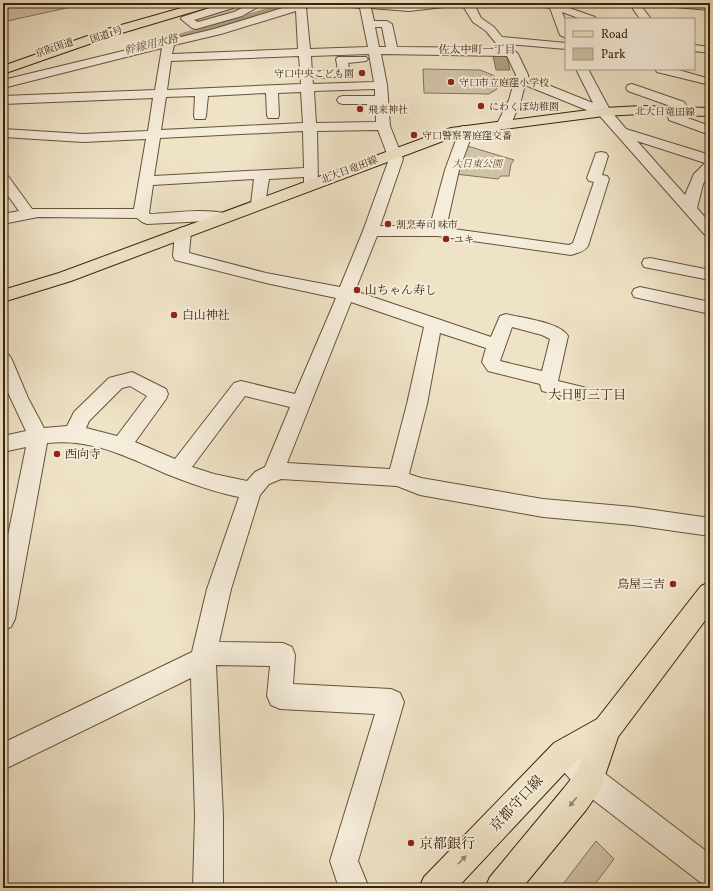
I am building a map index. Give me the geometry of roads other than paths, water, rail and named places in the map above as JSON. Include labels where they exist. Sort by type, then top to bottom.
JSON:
[{"type":"main road","name":"京阪国道","points":[[3,60],[128,18],[180,3]]},
{"type":"main road","name":"京阪国道","points":[[3,65],[97,32],[197,3]]},
{"type":"main road","name":"国道1号","points":[[3,70],[111,32],[212,3]]},
{"type":"main road","points":[[83,29],[128,18]]},
{"type":"main road","name":"北大日竜田線","points":[[3,296],[65,277],[258,204],[311,178],[395,152],[447,133],[466,129],[604,112],[710,112]]},
{"type":"main road","name":"京都守口線","points":[[501,888],[575,799],[589,779],[606,729],[710,594]]},
{"type":"main road","name":"京都守口線","points":[[435,888],[564,753],[606,729]]},
{"type":"street","points":[[230,3],[231,4],[229,6],[186,19],[196,26],[238,14],[260,3]]},
{"type":"street","points":[[341,3],[365,5],[422,5],[453,3]]},
{"type":"street","points":[[467,3],[488,3]]},
{"type":"street","points":[[467,3],[477,20],[490,29],[508,52],[512,54],[522,75],[522,79],[504,124]]},
{"type":"street","points":[[537,3],[554,6],[588,18]]},
{"type":"street","points":[[634,3],[645,18]]},
{"type":"street","points":[[664,3],[710,7]]},
{"type":"street","points":[[3,84],[217,32],[305,5],[304,53],[310,127],[311,178],[262,175],[146,181]]},
{"type":"street","points":[[273,473],[371,230],[396,158],[395,152],[383,126],[381,85],[365,5]]},
{"type":"street","points":[[554,6],[565,33]]},
{"type":"street","points":[[369,24],[387,24],[392,50]]},
{"type":"street","points":[[500,40],[565,46]]},
{"type":"street","points":[[140,214],[154,135],[159,94],[169,43]]},
{"type":"street","points":[[695,48],[710,50]]},
{"type":"street","points":[[306,74],[344,73],[342,59],[392,50],[508,52]]},
{"type":"street","points":[[166,58],[304,53],[375,54]]},
{"type":"street","points":[[695,68],[709,83]]},
{"type":"street","points":[[583,70],[604,112],[710,232]]},
{"type":"street","points":[[664,70],[709,83]]},
{"type":"street","points":[[522,79],[604,112]]},
{"type":"street","points":[[3,100],[381,85]]},
{"type":"street","points":[[632,88],[680,104],[679,111],[674,118],[710,131]]},
{"type":"street","points":[[272,89],[273,115]]},
{"type":"street","points":[[200,116],[202,92]]},
{"type":"street","points":[[343,100],[382,100]]},
{"type":"street","points":[[3,133],[83,138],[310,127],[383,126]]},
{"type":"street","points":[[437,232],[452,170],[466,129]]},
{"type":"street","points":[[622,132],[710,160]]},
{"type":"street","points":[[371,230],[437,232],[571,250],[580,246],[602,179],[594,178],[601,156]]},
{"type":"street","points":[[689,208],[699,175],[702,170],[710,166]]},
{"type":"street","points":[[258,204],[262,175]]},
{"type":"street","points":[[3,179],[28,214]]},
{"type":"street","points":[[3,219],[38,212],[140,214],[147,219],[197,216],[223,217]]},
{"type":"street","points":[[183,232],[181,256],[266,278],[345,294],[433,325],[496,345]]},
{"type":"street","points":[[650,263],[710,275]]},
{"type":"street","points":[[640,293],[710,308]]},
{"type":"street","points":[[549,380],[494,366],[491,362],[506,320],[547,330],[559,336],[549,386],[580,393]]},
{"type":"street","points":[[398,478],[417,404],[433,325]]},
{"type":"street","points":[[3,620],[38,436],[5,372]]},
{"type":"street","points":[[73,434],[81,417],[116,383],[132,379],[160,394],[121,446]]},
{"type":"street","points":[[179,469],[241,388],[302,403]]},
{"type":"street","points":[[3,444],[38,436],[73,434],[91,437],[121,446],[209,481],[251,491]]},
{"type":"street","points":[[208,888],[209,816],[204,656],[219,589],[251,491],[262,478],[281,471],[398,478],[420,486],[543,508],[633,516],[710,527]]},
{"type":"street","points":[[3,757],[204,656],[283,655],[280,696],[390,702],[344,861],[354,888]]},
{"type":"street","points":[[564,753],[589,779],[710,872]]},
{"type":"waterway","name":"幹線用水路","points":[[173,40],[299,3]]},
{"type":"place","name":"守口中央こども園","points":[[362,73]]},
{"type":"place","name":"守口市立庭窪小学校","points":[[451,82]]},
{"type":"place","name":"にわくぼ幼稚園","points":[[481,106]]},
{"type":"place","name":"飛来神社","points":[[360,109]]},
{"type":"place","name":"守口警察署庭窪交番","points":[[414,135]]},
{"type":"place","name":"割烹寿司 味市","points":[[388,224]]},
{"type":"place","name":"ユキ","points":[[446,239]]},
{"type":"place","name":"山ちゃん寿し","points":[[357,290]]},
{"type":"place","name":"白山神社","points":[[174,315]]},
{"type":"place","name":"西向寺","points":[[57,454]]},
{"type":"place","name":"鳥屋三吉","points":[[673,584]]},
{"type":"place","name":"京都銀行","points":[[411,843]]},
{"type":"district","name":"佐太中町一丁目","points":[[477,49]]},
{"type":"district","name":"大日町三丁目","points":[[587,394]]},
{"type":"park label","name":"大日東公園","points":[[477,163]]}]
